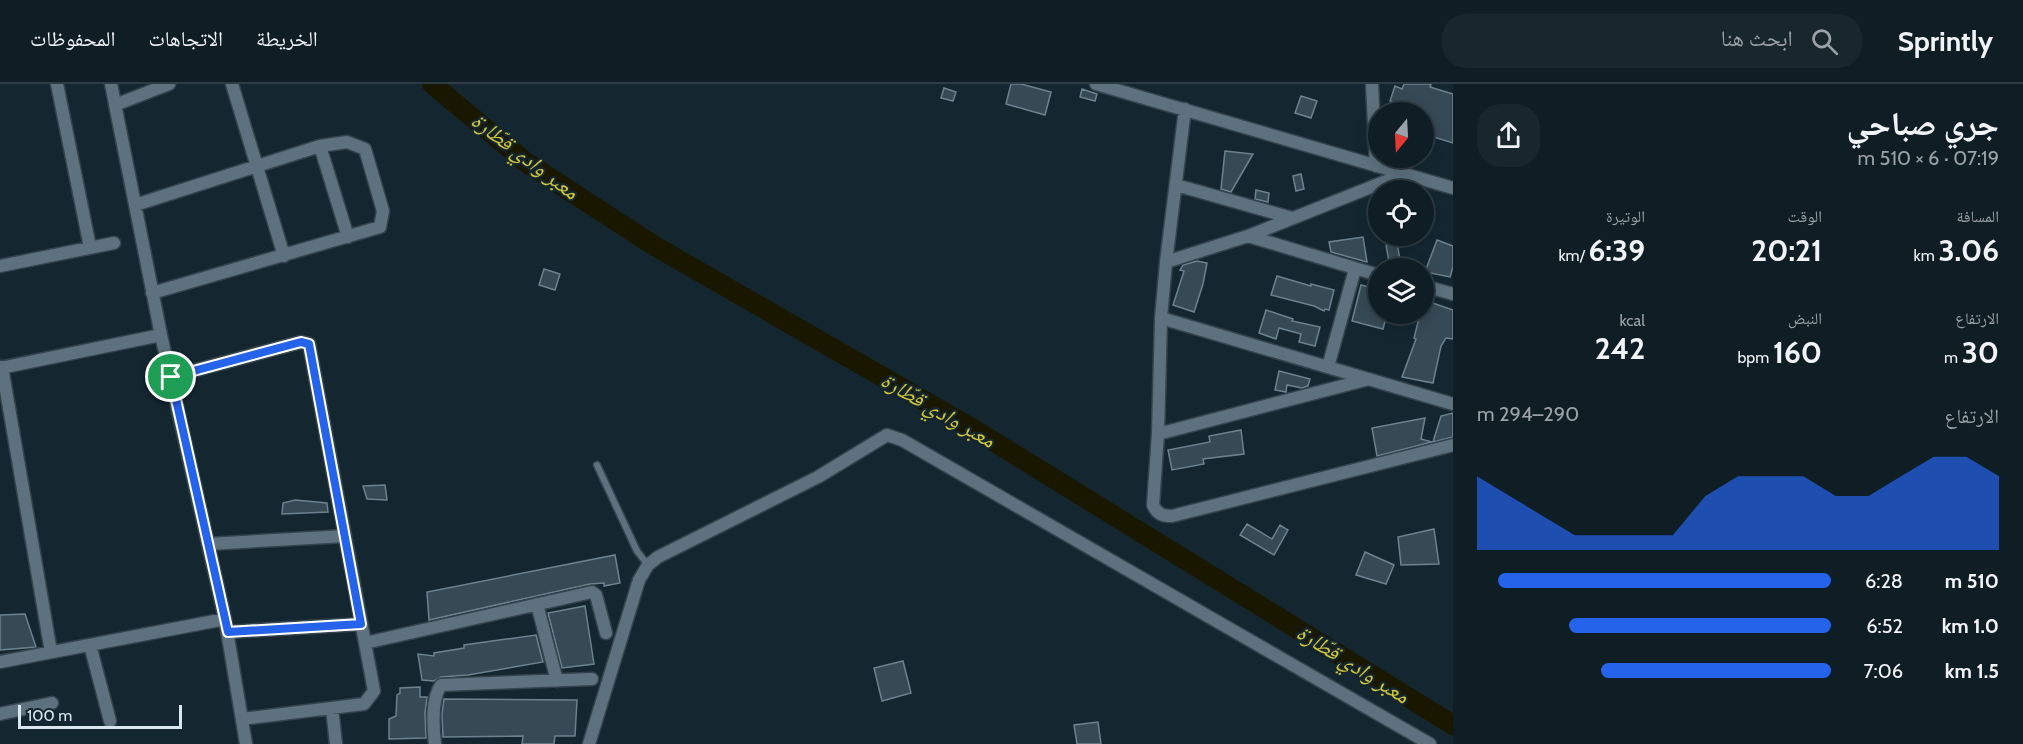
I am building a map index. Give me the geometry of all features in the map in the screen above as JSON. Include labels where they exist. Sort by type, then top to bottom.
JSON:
[{"type":"street","points":[[57,84],[90,247]]},
{"type":"street","points":[[111,84],[161,335],[228,632],[246,744]]},
{"type":"street","points":[[115,105],[166,84]]},
{"type":"street","points":[[232,84],[284,256]]},
{"type":"street","points":[[1096,84],[1368,164]]},
{"type":"street","points":[[1372,84],[1373,102]]},
{"type":"street","points":[[1185,110],[1161,318],[1158,434],[1153,505],[1160,514],[1166,516],[1453,445]]},
{"type":"street","points":[[135,205],[320,146],[347,142],[365,149],[383,211],[380,227],[153,293]]},
{"type":"street","points":[[320,146],[348,237]]},
{"type":"street","points":[[1383,168],[1453,188]]},
{"type":"street","points":[[1166,262],[1248,236],[1404,174]]},
{"type":"street","points":[[1176,185],[1292,218]]},
{"type":"street","points":[[1248,236],[1368,272]]},
{"type":"street","points":[[0,266],[114,243]]},
{"type":"street","points":[[1328,367],[1355,269]]},
{"type":"street","points":[[1434,289],[1453,294]]},
{"type":"street","points":[[1161,318],[1453,404]]},
{"type":"street","points":[[51,652],[1,368],[161,335]]},
{"type":"street","points":[[171,377],[301,342],[309,344],[374,692],[364,704],[242,719]]},
{"type":"street","points":[[1158,434],[1370,379]]},
{"type":"street","points":[[589,744],[639,580],[648,565],[658,557],[818,477],[887,435],[902,440],[1430,744]]},
{"type":"street","points":[[208,544],[345,536]]},
{"type":"street","points":[[365,642],[592,592],[596,595],[606,633]]},
{"type":"street","points":[[537,604],[558,681]]},
{"type":"street","points":[[0,662],[225,619]]},
{"type":"street","points":[[228,632],[361,624]]},
{"type":"street","points":[[90,645],[110,721]]},
{"type":"street","points":[[435,744],[433,728],[436,693],[441,686],[592,679]]},
{"type":"street","points":[[0,714],[52,703]]},
{"type":"street","points":[[332,708],[336,744]]},
{"type":"lane","points":[[597,465],[637,551],[648,565]]},
{"type":"building","points":[[1011,84],[1021,84],[1051,92],[1045,115],[1006,104]]},
{"type":"building","points":[[1404,84],[1431,84],[1430,87],[1453,94],[1453,143],[1434,137],[1434,102],[1390,101],[1395,86],[1402,89]]},
{"type":"building","points":[[944,88],[956,92],[953,101],[941,98]]},
{"type":"building","points":[[1082,89],[1097,94],[1095,101],[1080,97]]},
{"type":"building","points":[[1301,96],[1317,101],[1311,118],[1295,113]]},
{"type":"building","points":[[1225,151],[1253,154],[1231,192],[1221,189]]},
{"type":"building","points":[[1301,174],[1304,189],[1296,191],[1293,176]]},
{"type":"building","points":[[1256,190],[1269,193],[1268,202],[1255,199]]},
{"type":"building","points":[[1363,237],[1367,262],[1331,252],[1329,242]]},
{"type":"building","points":[[1437,240],[1453,246],[1453,267],[1450,277],[1434,274],[1434,258],[1430,258]]},
{"type":"building","points":[[1386,246],[1398,246],[1400,258],[1388,258]]},
{"type":"building","points":[[1197,261],[1207,263],[1194,312],[1173,305],[1184,271],[1180,270],[1183,265]]},
{"type":"building","points":[[544,269],[560,274],[555,290],[539,285]]},
{"type":"building","points":[[1277,276],[1334,290],[1329,310],[1324,311],[1314,306],[1271,295]]},
{"type":"building","points":[[1361,285],[1368,287],[1368,324],[1384,324],[1383,329],[1352,321]]},
{"type":"building","points":[[1434,303],[1453,310],[1453,339],[1446,338],[1441,346],[1433,383],[1402,377],[1416,339],[1414,338],[1418,324],[1434,324]]},
{"type":"building","points":[[1266,310],[1293,319],[1292,321],[1320,327],[1315,346],[1299,342],[1301,334],[1279,328],[1276,339],[1259,333]]},
{"type":"building","points":[[1279,371],[1310,379],[1308,386],[1302,388],[1287,385],[1286,392],[1275,390]]},
{"type":"building","points":[[1453,413],[1453,437],[1433,442],[1441,416]]},
{"type":"building","points":[[1425,418],[1421,439],[1432,442],[1377,456],[1372,428]]},
{"type":"building","points":[[1241,430],[1244,454],[1203,459],[1204,464],[1172,470],[1168,450],[1210,442],[1209,436]]},
{"type":"building","points":[[385,485],[387,500],[367,499],[363,486]]},
{"type":"building","points":[[295,500],[327,503],[328,512],[282,514],[283,503]]},
{"type":"building","points":[[1247,524],[1272,539],[1280,525],[1288,530],[1274,555],[1240,535]]},
{"type":"building","points":[[1434,529],[1439,564],[1401,565],[1398,537]]},
{"type":"building","points":[[1365,552],[1394,565],[1386,584],[1356,575]]},
{"type":"building","points":[[615,555],[620,583],[604,586],[604,583],[590,584],[429,620],[427,592]]},
{"type":"building","points":[[585,606],[594,664],[562,668],[548,613]]},
{"type":"building","points":[[25,614],[36,647],[0,650],[0,615]]},
{"type":"building","points":[[536,635],[543,662],[468,675],[441,677],[434,681],[422,680],[418,654],[434,656],[434,653],[464,648],[464,645]]},
{"type":"building","points":[[903,661],[911,693],[882,701],[874,668]]},
{"type":"building","points":[[420,687],[420,697],[427,697],[426,738],[389,739],[389,719],[396,716],[397,695],[400,693],[400,688]]},
{"type":"building","points":[[444,699],[577,700],[575,736],[555,736],[554,744],[522,744],[523,736],[443,737]]},
{"type":"building","points":[[1098,722],[1101,744],[1077,744],[1074,725]]},
{"type":"waterway","name":"معبر وادي قطّارة","points":[[432,84],[527,163],[653,245],[975,430],[1453,725]]},
{"type":"route","points":[[301,342],[309,344],[361,624],[228,632],[171,377],[301,342]]}]
